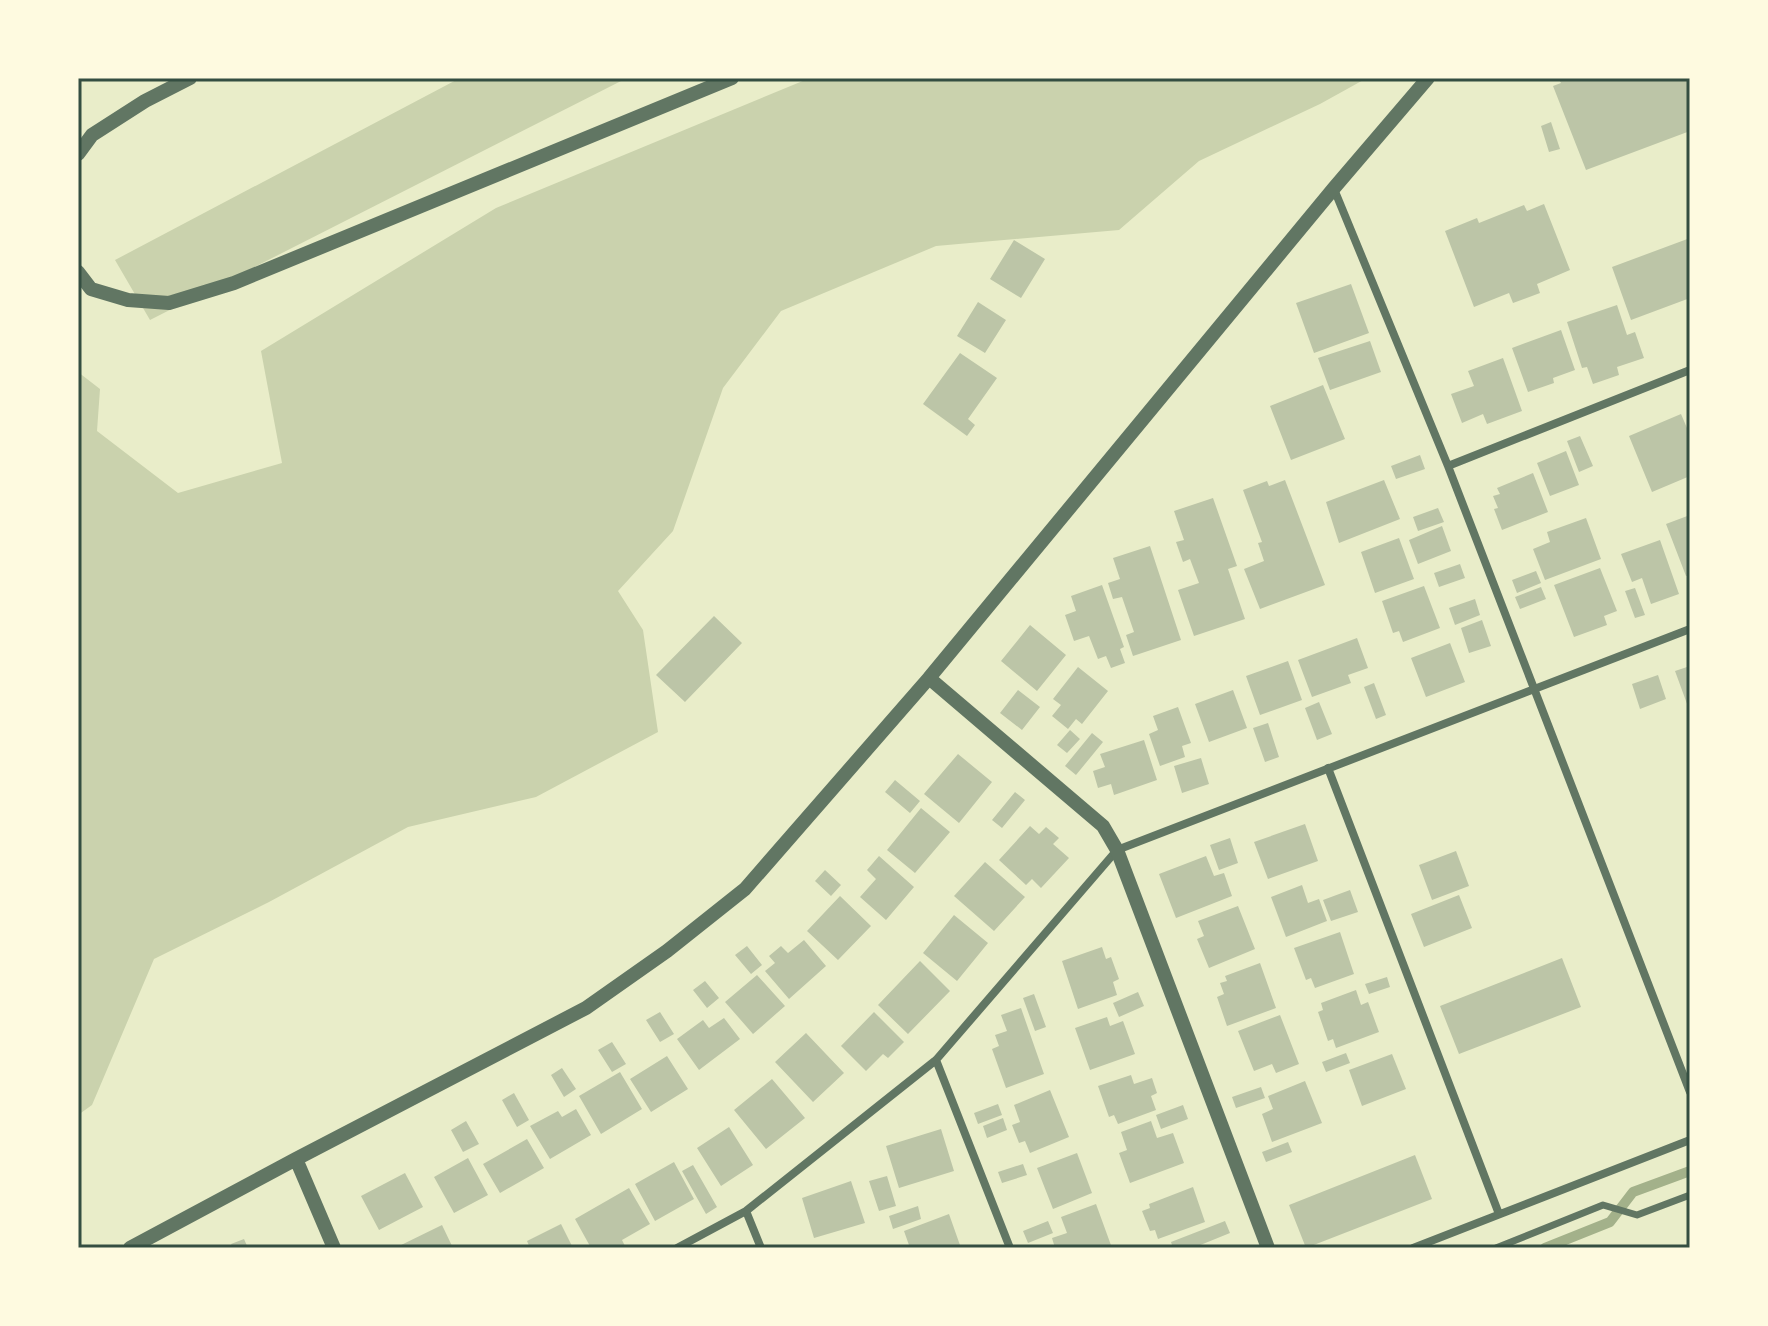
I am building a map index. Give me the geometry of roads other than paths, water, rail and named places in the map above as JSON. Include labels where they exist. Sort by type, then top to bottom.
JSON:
[{"type":"street","points":[[78,154],[92,135],[145,101],[190,78]]},
{"type":"street","points":[[78,272],[91,289],[128,300],[169,303],[234,283],[732,78]]},
{"type":"street","points":[[130,1248],[586,1008],[667,951],[745,889],[929,678],[1428,78]]},
{"type":"street","points":[[1334,188],[1448,466],[1690,1092]]},
{"type":"street","points":[[1448,466],[1690,370]]},
{"type":"street","points":[[677,1248],[746,1211],[936,1060],[1117,850],[1690,629]]},
{"type":"street","points":[[929,678],[1103,826],[1117,850],[1268,1248]]},
{"type":"street","points":[[1328,768],[1499,1214]]},
{"type":"street","points":[[936,1060],[1010,1248]]},
{"type":"street","points":[[1413,1248],[1690,1140]]},
{"type":"street","points":[[296,1159],[334,1248]]},
{"type":"street","points":[[1496,1248],[1603,1205],[1637,1215],[1690,1195]]},
{"type":"street","points":[[746,1211],[761,1248]]},
{"type":"waterway","points":[[1545,1248],[1610,1222],[1633,1192],[1690,1171]]}]
